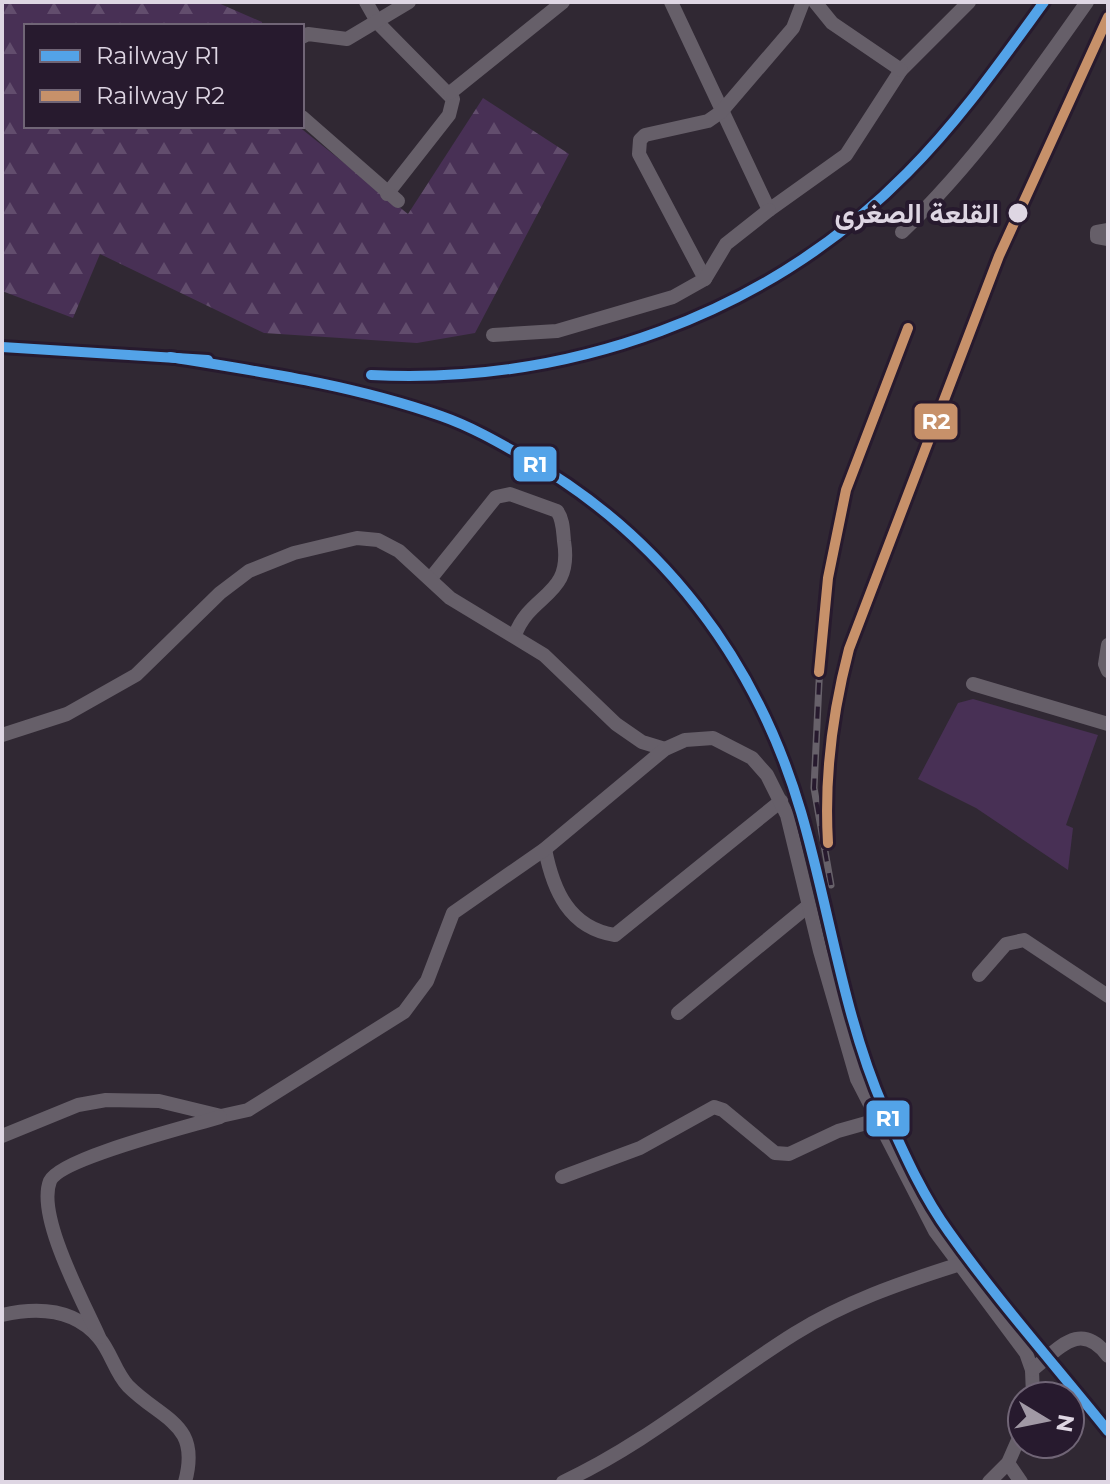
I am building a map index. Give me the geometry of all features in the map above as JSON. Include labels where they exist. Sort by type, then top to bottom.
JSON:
[{"type":"street","points":[[304,119],[392,197],[449,115],[452,108],[450,93],[378,23],[366,2]]},
{"type":"street","points":[[304,36],[347,39],[409,2]]},
{"type":"street","points":[[450,93],[563,2]]},
{"type":"street","points":[[671,2],[769,210]]},
{"type":"street","points":[[705,279],[639,154],[638,146],[645,135],[708,121],[721,112],[793,28],[803,2]]},
{"type":"street","points":[[815,2],[832,23],[901,70]]},
{"type":"street","points":[[493,335],[557,331],[673,297],[705,279],[726,244],[846,155],[901,70],[969,2]]},
{"type":"street","points":[[902,232],[948,188],[1014,104],[1087,2]]},
{"type":"street","points":[[1108,230],[1097,232],[1097,237],[1108,239]]},
{"type":"street","points":[[431,578],[496,497],[510,494],[557,511],[567,556],[564,577],[554,591],[523,616],[515,635]]},
{"type":"street","points":[[2,735],[67,714],[113,690],[163,652],[235,580],[294,553],[357,538],[378,540],[399,551],[450,598],[544,655],[616,724],[642,742],[665,749]]},
{"type":"street","points":[[1108,645],[1105,664],[1108,671]]},
{"type":"street","points":[[973,684],[1108,724]]},
{"type":"street","points":[[185,1482],[190,1461],[188,1441],[172,1420],[127,1385],[99,1337],[52,1224],[48,1197],[51,1181],[72,1163],[248,1110],[404,1012],[427,981],[453,913],[545,849],[665,749],[685,740],[713,738],[735,747],[752,758],[767,775],[781,801],[802,869],[808,906],[842,1036],[877,1120],[919,1203],[957,1265],[1012,1333],[1032,1370],[1032,1380]]},
{"type":"street","points":[[545,849],[559,898],[571,914],[615,935],[781,801]]},
{"type":"street","points":[[678,1013],[808,906]]},
{"type":"street","points":[[979,975],[1006,944],[1024,940],[1108,996]]},
{"type":"street","points":[[2,1136],[78,1105],[106,1100],[159,1101],[221,1116]]},
{"type":"street","points":[[562,1177],[640,1148],[714,1107],[723,1110],[775,1153],[785,1155],[838,1131],[877,1120]]},
{"type":"street","points":[[563,1482],[615,1458],[793,1335],[840,1308],[957,1265]]},
{"type":"street","points":[[2,1315],[35,1309],[57,1312],[99,1337]]},
{"type":"street","points":[[1032,1370],[1071,1339],[1081,1337],[1098,1343],[1108,1356]]},
{"type":"street","points":[[989,1482],[1009,1460]]},
{"type":"street","points":[[1008,1463],[1021,1482]]},
{"type":"green space","points":[[2,2],[216,2],[262,22],[24,24],[24,128],[300,128],[408,214],[483,98],[569,154],[475,333],[417,343],[264,333],[100,254],[73,318],[2,291]]},
{"type":"green space","points":[[973,699],[1098,735],[1066,825],[1073,828],[1068,870],[976,808],[918,779],[958,703]]},
{"type":"railway","points":[[831,885],[814,788],[821,641],[828,578],[846,490],[908,328]]},
{"type":"rail line","name":"R1","points":[[371,375],[445,375],[519,368],[591,353],[661,331],[728,302],[792,266],[852,223],[907,173],[962,112],[1044,2]]},
{"type":"rail line","name":"R2","points":[[828,843],[827,794],[831,745],[849,649],[999,256],[1108,17]]},
{"type":"rail line","name":"R2","points":[[819,672],[828,578],[846,490],[908,328]]},
{"type":"rail line","name":"R1","points":[[2,347],[208,360]]},
{"type":"rail line","name":"R1","points":[[170,357],[341,388],[408,405],[463,425],[574,488],[619,524],[661,564],[698,607],[730,654],[759,704],[782,757],[801,812],[858,1037],[884,1109],[914,1172],[939,1218],[968,1258],[1108,1431]]},
{"type":"place","name":"القلعة الصغرى","points":[[1018,213]]}]
